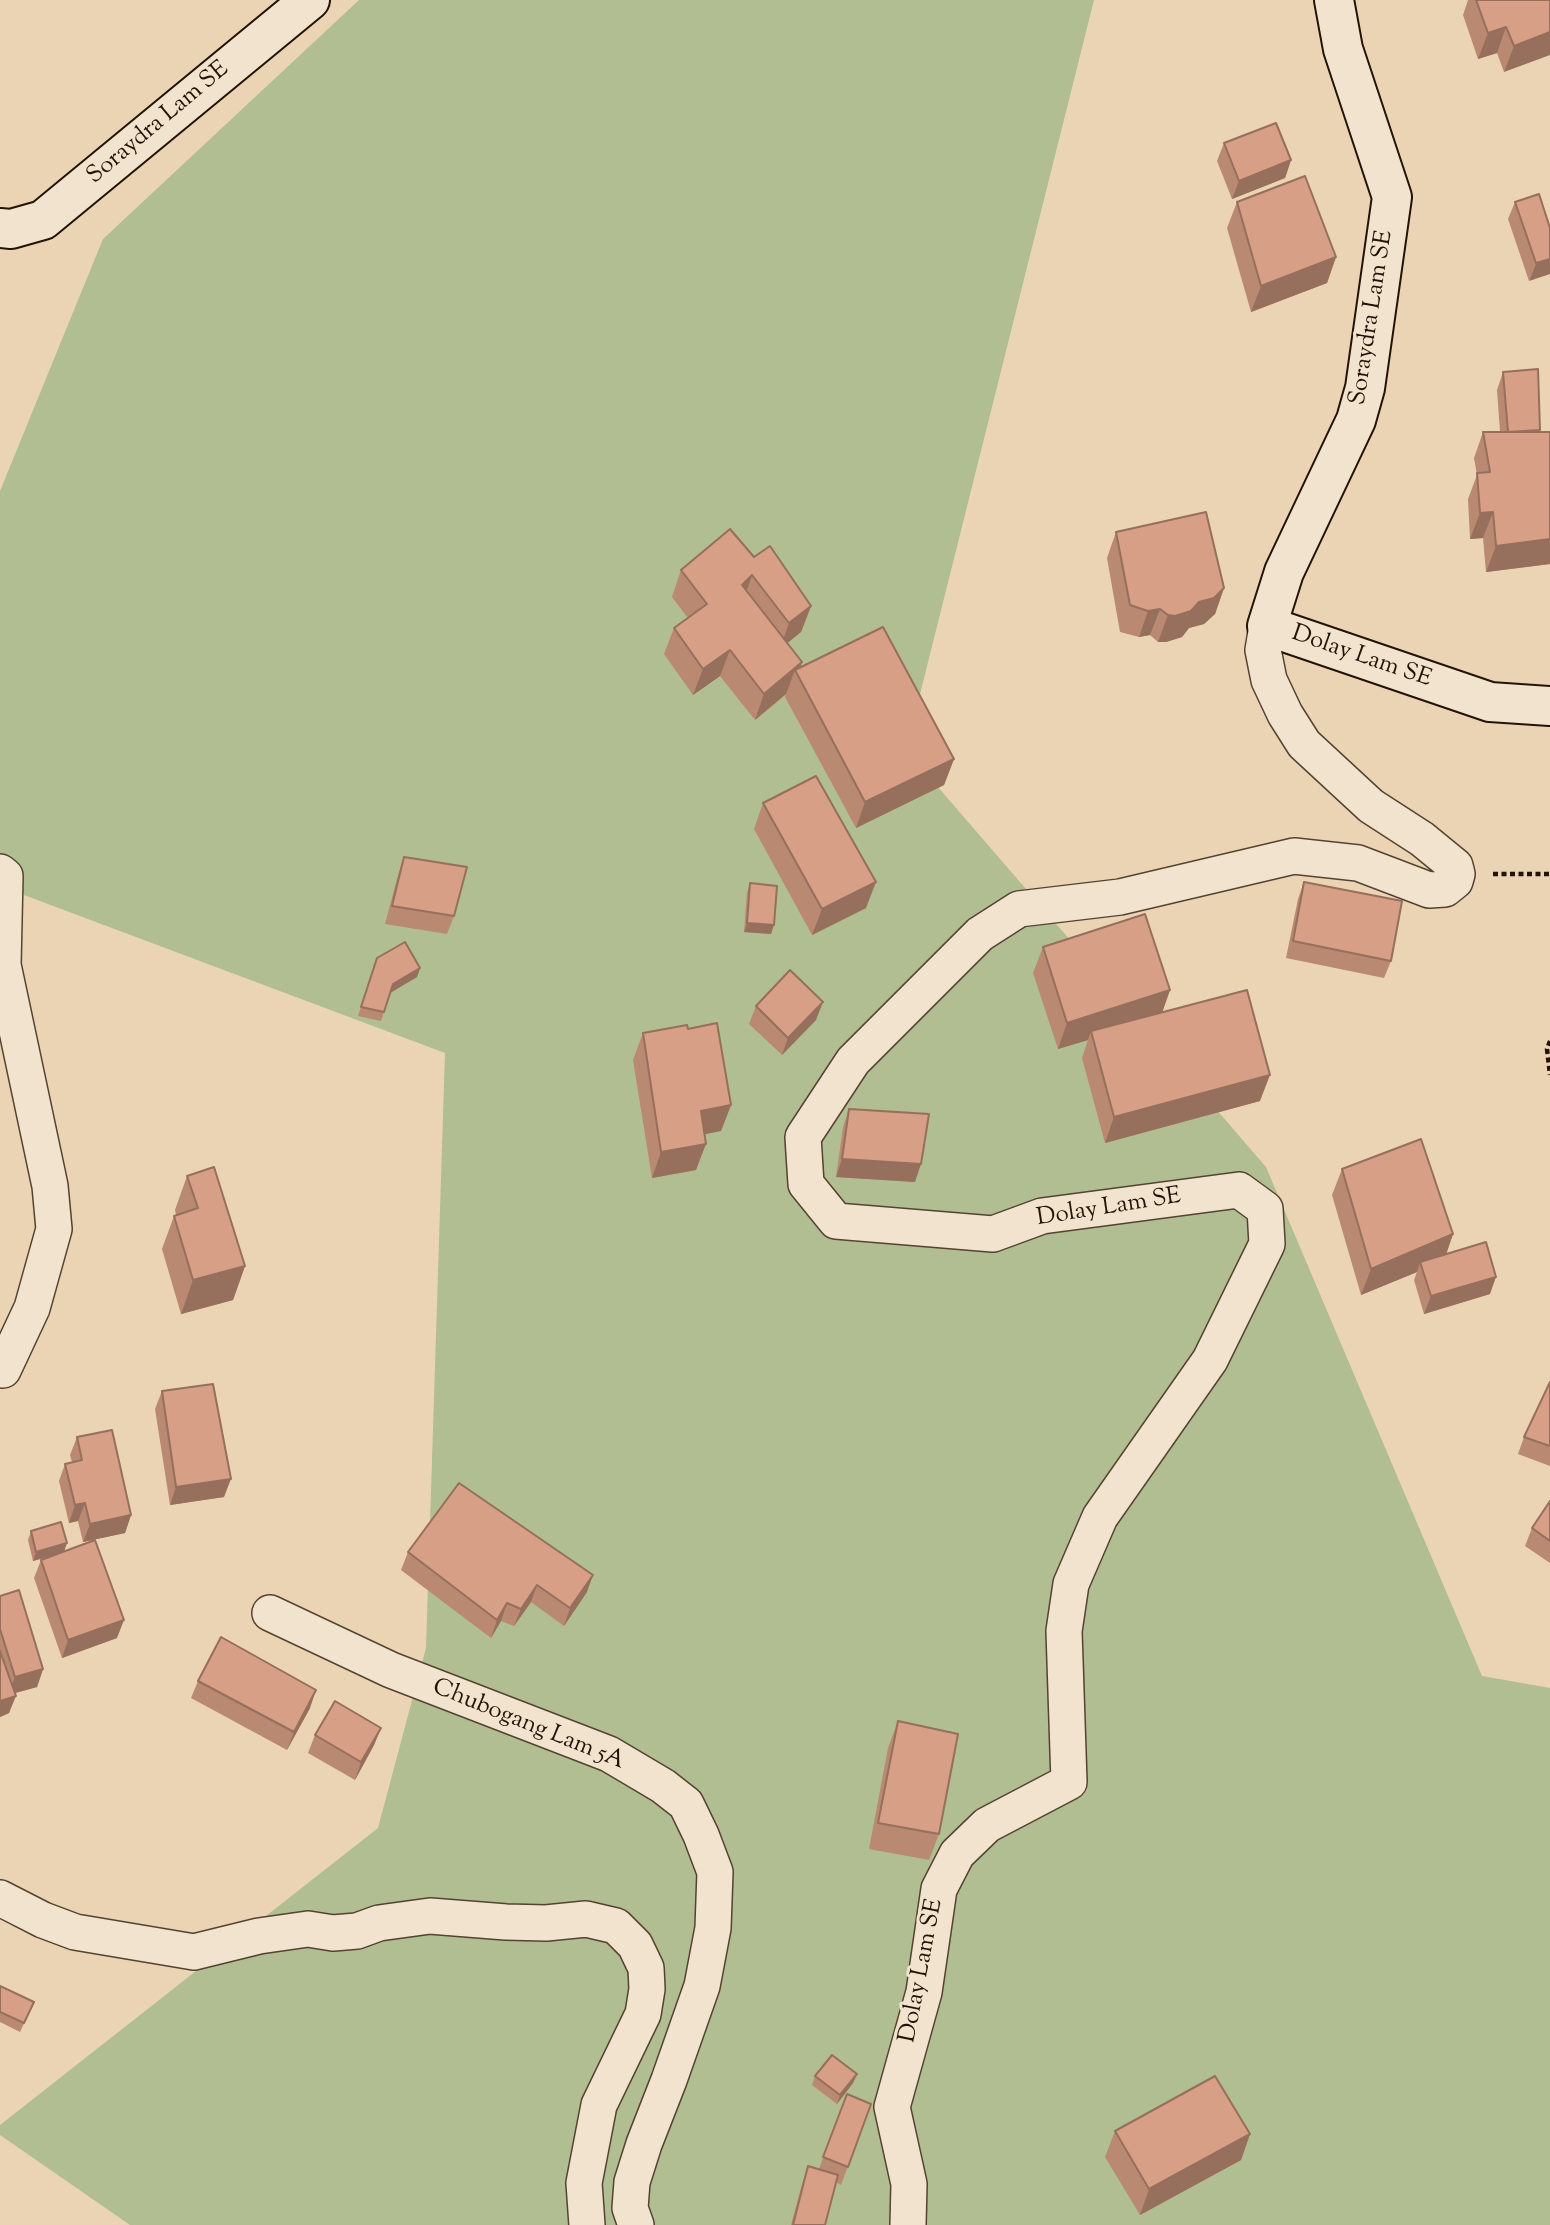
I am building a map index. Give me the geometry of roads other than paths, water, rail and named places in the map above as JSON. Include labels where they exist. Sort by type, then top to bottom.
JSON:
[{"type":"street","name":"Soraydra Lam SE","points":[[0,228],[10,229],[43,220],[310,0]]},
{"type":"street","name":"Soraydra Lam SE","points":[[1267,626],[1284,572],[1356,420],[1365,388],[1391,197],[1343,49],[1334,0]]},
{"type":"street","name":"Dolay Lam SE","points":[[908,2225],[909,2184],[892,2106],[924,1992],[939,1889],[957,1854],[987,1825],[1069,1782],[1064,1631],[1071,1584],[1100,1517],[1210,1360],[1268,1244],[1265,1209],[1239,1189],[1042,1216],[993,1234],[836,1222],[806,1184],[803,1137],[853,1061],[980,933],[1019,909],[1120,897],[1294,856],[1358,863],[1429,890],[1446,889],[1455,881],[1455,866],[1371,806],[1304,744],[1285,714],[1269,680],[1263,650],[1267,626],[1490,702],[1550,706]]},
{"type":"street","points":[[0,872],[5,876],[3,965],[50,1186],[54,1229],[32,1308],[3,1370]]},
{"type":"street","name":"Chubogang Lam 5A","points":[[270,1612],[391,1670],[609,1754],[663,1786],[686,1804],[715,1872],[713,1928],[702,1986],[643,2144],[632,2182],[630,2208],[636,2225]]},
{"type":"street","points":[[0,1898],[43,1920],[75,1932],[194,1952],[259,1936],[308,1929],[333,1933],[357,1931],[379,1923],[430,1916],[546,1923],[586,1919],[616,1926],[635,1945],[646,1968],[647,1989],[643,2014],[599,2105],[583,2183],[587,2225]]}]
